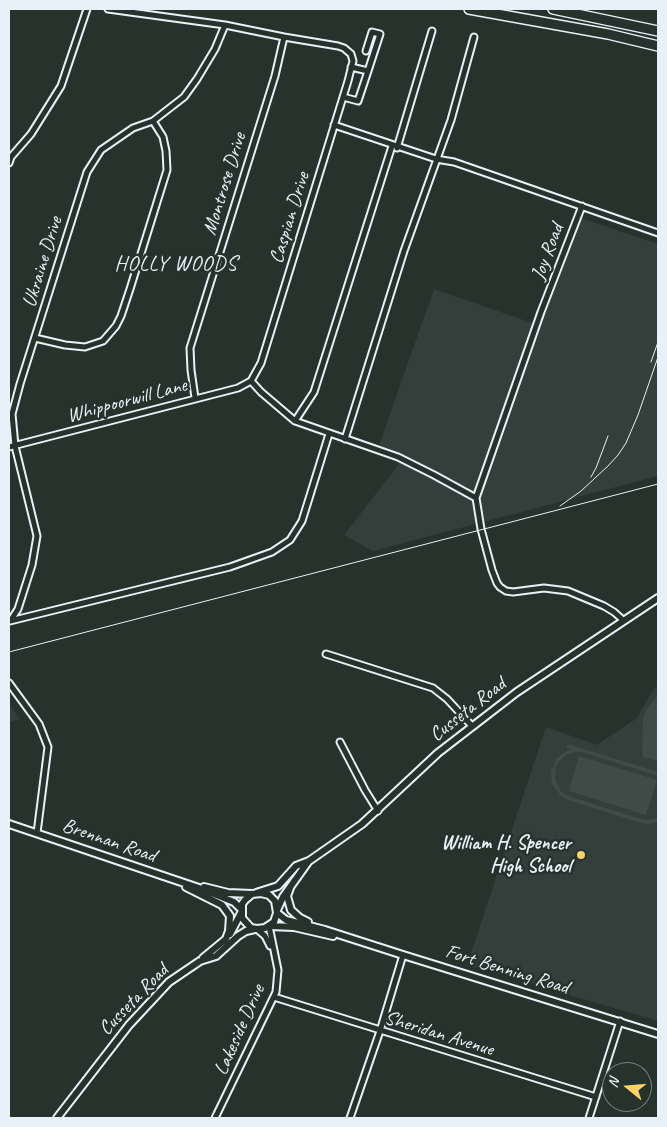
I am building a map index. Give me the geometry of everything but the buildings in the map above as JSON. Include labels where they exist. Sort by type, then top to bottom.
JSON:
[{"type":"highway","points":[[469,9],[608,34],[658,46]]},
{"type":"highway","points":[[553,9],[658,31]]},
{"type":"street","points":[[9,162],[11,157],[31,134],[61,86],[87,9]]},
{"type":"street","points":[[108,9],[225,24],[344,48],[351,54],[352,64],[368,71]]},
{"type":"street","name":"Ukraine Drive","points":[[10,622],[18,609],[32,565],[37,536],[12,447],[12,414],[87,172],[101,150],[133,128],[153,121],[184,96],[198,79],[215,50],[225,24]]},
{"type":"street","points":[[294,421],[314,392],[432,31]]},
{"type":"street","points":[[343,97],[358,101],[380,34],[372,32],[366,51]]},
{"type":"street","name":"Montrose Drive","points":[[195,398],[190,348],[272,85],[284,37]]},
{"type":"street","points":[[345,439],[401,261],[451,120],[474,37]]},
{"type":"street","name":"Caspian Drive","points":[[251,381],[261,363],[352,64]]},
{"type":"street","points":[[35,338],[65,345],[85,347],[103,341],[116,326],[128,298],[167,170],[166,151],[162,137],[153,121]]},
{"type":"street","name":"Joy Road","points":[[334,125],[394,147],[454,162],[582,206],[541,312],[476,498],[481,529],[492,570],[496,583],[500,587],[506,591],[513,592],[544,588],[568,592],[604,606],[624,620]]},
{"type":"street","points":[[582,206],[658,233]]},
{"type":"street","points":[[251,381],[294,421],[398,457],[476,498]]},
{"type":"street","name":"Whippoorwill Lane","points":[[12,447],[238,388],[251,381]]},
{"type":"street","points":[[10,622],[230,567],[272,552],[290,540],[302,521],[329,434]]},
{"type":"street","name":"Cusseta Road","points":[[254,894],[278,886],[296,866],[309,861],[378,811],[438,753],[472,726],[517,692],[658,598]]},
{"type":"street","points":[[326,654],[433,688],[447,699],[472,726]]},
{"type":"street","points":[[9,683],[40,724],[48,747],[37,833]]},
{"type":"street","points":[[340,742],[378,811]]},
{"type":"street","name":"Brennan Road","points":[[9,824],[199,888],[228,899],[241,911]]},
{"type":"street","name":"Cusseta Road","points":[[277,912],[283,897],[309,861]]},
{"type":"street","points":[[169,879],[224,907],[231,920],[226,939]]},
{"type":"street","name":"Brennan Road","points":[[199,888],[205,887],[228,893],[254,894]]},
{"type":"street","points":[[290,888],[287,896],[291,910],[300,918],[325,930]]},
{"type":"street","points":[[200,961],[226,939],[234,929],[244,900],[254,894],[265,894],[272,898],[277,912],[274,922],[269,926],[256,929],[244,922],[241,911]]},
{"type":"street","name":"Fort Benning Road","points":[[277,912],[286,920],[325,930],[658,1034]]},
{"type":"street","name":"Fort Benning Road","points":[[269,926],[294,927],[347,937]]},
{"type":"street","name":"Lakeside Drive","points":[[215,1118],[274,998],[278,976],[269,926]]},
{"type":"street","name":"Cusseta Road","points":[[57,1118],[138,1014],[169,982],[200,961],[216,956],[246,931],[256,929]]},
{"type":"street","name":"Lakeside Drive","points":[[256,929],[265,936],[273,950]]},
{"type":"street","points":[[350,1118],[380,1031],[403,955]]},
{"type":"street","name":"Sheridan Avenue","points":[[274,998],[596,1097]]},
{"type":"street","points":[[589,1118],[620,1021]]},
{"type":"shaded area","points":[[578,217],[658,244],[658,476],[373,551],[344,535],[402,460],[379,445],[434,289],[541,326]]},
{"type":"shaded area","name":"William H. Spencer High School","points":[[658,686],[658,1021],[467,965],[546,727],[597,745],[636,719],[655,687]]},
{"type":"shaded area","points":[[658,695],[658,761],[642,757],[643,719],[647,709]]},
{"type":"shaded area","points":[[9,705],[20,719],[9,722]]},
{"type":"shaded area","points":[[567,744],[658,772],[658,776],[582,752],[576,752],[562,758],[556,766],[555,780],[561,792],[571,797],[641,819],[658,818],[658,822],[641,823],[568,800],[561,796],[552,784],[551,772],[557,758],[570,749],[566,747]]},
{"type":"shaded area","points":[[579,756],[657,780],[646,815],[569,791]]},
{"type":"railway","points":[[651,362],[658,342]]},
{"type":"railway","points":[[560,506],[581,491],[608,466],[626,443],[658,357]]},
{"type":"railway","points":[[591,477],[608,436]]},
{"type":"railway","points":[[9,652],[658,484]]},
{"type":"place","name":"William H. Spencer High School","points":[[581,855]]},
{"type":"district","name":"HOLLY WOODS","points":[[176,264]]}]
